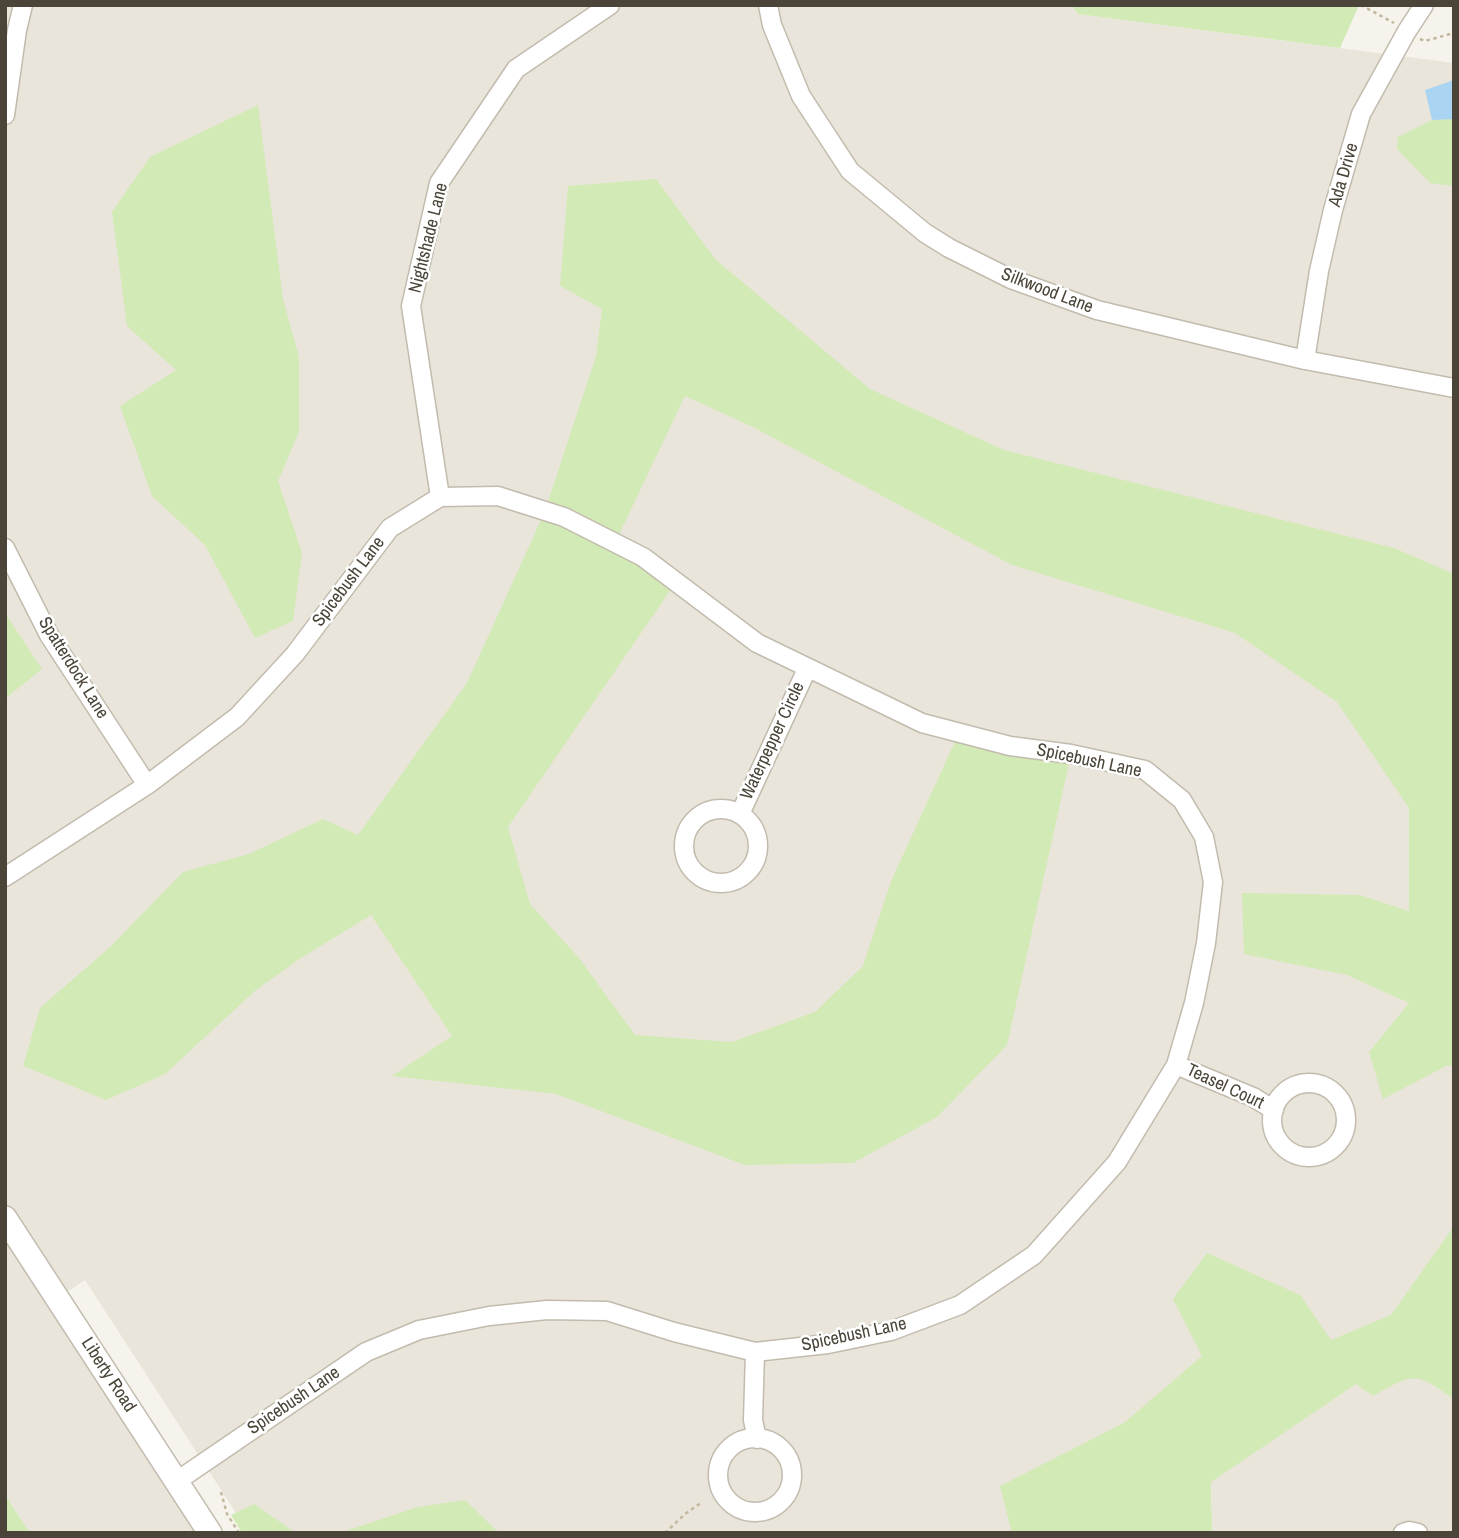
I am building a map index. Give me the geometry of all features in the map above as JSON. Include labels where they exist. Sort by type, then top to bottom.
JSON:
[{"type":"street","points":[[5,115],[23,5]]},
{"type":"street","name":"Nightshade Lane","points":[[440,497],[411,306],[439,183],[516,69],[610,5]]},
{"type":"street","name":"Silkwood Lane","points":[[768,5],[772,25],[801,96],[850,171],[925,233],[949,248],[1011,279],[1097,310],[1305,360],[1454,388]]},
{"type":"street","name":"Ada Drive","points":[[1305,360],[1319,271],[1333,210],[1361,114],[1408,28],[1424,5]]},
{"type":"street","name":"Spicebush Lane","points":[[5,877],[147,785],[237,717],[295,654],[390,527],[440,497],[498,496],[564,517],[643,557],[757,643],[922,723],[1010,746],[1071,754],[1144,770],[1182,800],[1204,837],[1213,883],[1206,943],[1194,1003],[1176,1065],[1117,1162],[1034,1255],[960,1305],[891,1331],[828,1344],[755,1352],[674,1332],[607,1311],[529,1312],[489,1316],[419,1330],[366,1352],[177,1481]]},
{"type":"street","name":"Spatterdock Lane","points":[[5,548],[49,635],[147,785]]},
{"type":"street","name":"Waterpepper Circle","points":[[740,814],[807,669]]},
{"type":"street","name":"Waterpepper Circle","points":[[718,808],[740,814],[754,828],[758,839],[755,861],[747,872],[733,881],[713,882],[697,875],[689,865],[683,843],[687,830],[699,815],[718,808]]},
{"type":"street","name":"Teasel Court","points":[[1176,1065],[1254,1097],[1274,1110]]},
{"type":"street","name":"Teasel Court","points":[[1306,1083],[1328,1088],[1342,1103],[1346,1113],[1345,1131],[1335,1146],[1322,1155],[1301,1157],[1286,1149],[1277,1140],[1272,1117],[1274,1110],[1275,1104],[1287,1090],[1306,1083]]},
{"type":"street","name":"Liberty Road","points":[[5,1218],[211,1533]]},
{"type":"street","points":[[755,1352],[754,1420],[757,1439]]},
{"type":"street","points":[[752,1437],[757,1439],[774,1443],[782,1450],[791,1468],[790,1486],[781,1501],[767,1510],[749,1512],[731,1504],[723,1494],[717,1472],[721,1459],[733,1444],[752,1437]]},
{"type":"street","points":[[1403,1533],[1418,1533]]},
{"type":"path","points":[[1361,5],[1383,17]]},
{"type":"path","points":[[1425,41],[1454,33]]},
{"type":"path","points":[[221,1492],[227,1514],[239,1533]]},
{"type":"path","points":[[665,1533],[701,1503]]},
{"type":"shaded area","points":[[5,5],[1072,5],[1078,14],[1454,63],[1454,1533],[1212,1533],[1211,1483],[1133,1533],[249,1533],[85,1280],[58,1298],[210,1533],[30,1533],[5,1495]]},
{"type":"green space","points":[[1072,5],[1359,5],[1340,48],[1078,14]]},
{"type":"green space","points":[[258,105],[283,299],[299,357],[299,432],[278,481],[302,553],[293,621],[255,638],[205,545],[152,496],[120,406],[176,370],[127,326],[112,212],[150,157]]},
{"type":"green space","points":[[1454,119],[1454,186],[1430,183],[1397,149],[1398,137],[1432,120]]},
{"type":"green space","points":[[656,179],[715,259],[870,389],[1004,450],[1394,548],[1454,574],[1454,1068],[1448,1065],[1383,1099],[1369,1052],[1409,1003],[1347,975],[1244,954],[1242,893],[1360,895],[1409,911],[1409,808],[1337,702],[1235,633],[1012,565],[753,427],[685,396],[615,543],[676,582],[508,827],[530,904],[579,958],[635,1035],[732,1042],[815,1012],[863,966],[892,879],[959,733],[1071,754],[1007,1045],[937,1117],[853,1163],[745,1165],[556,1094],[392,1076],[452,1036],[371,915],[301,958],[256,990],[165,1074],[106,1100],[23,1066],[40,1008],[110,947],[183,872],[249,854],[323,819],[358,835],[467,683],[545,511],[596,356],[602,309],[560,286],[568,186]]},
{"type":"green space","points":[[5,613],[42,669],[5,699]]},
{"type":"green space","points":[[1454,1226],[1454,1400],[1431,1384],[1415,1378],[1397,1383],[1373,1396],[1356,1384],[1211,1482],[1212,1533],[1012,1533],[1000,1486],[1124,1423],[1202,1356],[1173,1299],[1207,1253],[1300,1295],[1331,1340],[1391,1315]]},
{"type":"green space","points":[[5,1495],[30,1533],[5,1533]]},
{"type":"green space","points":[[465,1500],[499,1533],[340,1533],[418,1507]]},
{"type":"green space","points":[[254,1504],[296,1533],[242,1533],[231,1515]]},
{"type":"water","points":[[1454,80],[1454,119],[1432,120],[1425,90]]}]
